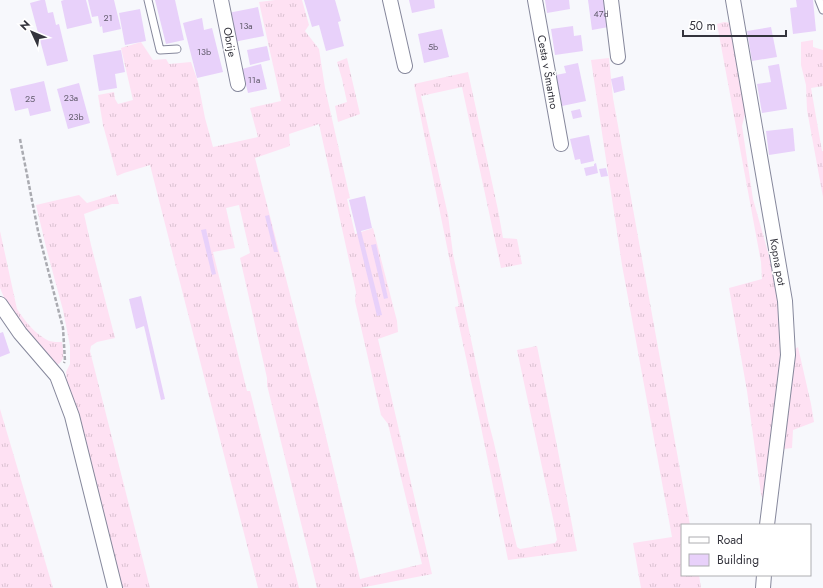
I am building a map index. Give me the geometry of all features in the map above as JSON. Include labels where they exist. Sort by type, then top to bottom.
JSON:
[{"type":"street","name":"Obrije","points":[[221,0],[238,84]]},
{"type":"street","points":[[390,0],[405,66]]},
{"type":"street","name":"Cesta v Šmartno","points":[[535,0],[561,144]]},
{"type":"street","points":[[611,0],[618,57]]},
{"type":"street","name":"Kopna pot","points":[[733,0],[786,309],[788,355],[767,524]]},
{"type":"street","points":[[0,304],[20,334],[57,376],[72,416],[116,588]]},
{"type":"street","points":[[764,576],[764,588]]},
{"type":"lane","points":[[148,0],[160,50],[177,49]]},
{"type":"lane","points":[[819,0],[823,10]]},
{"type":"path","points":[[20,139],[38,231],[63,328],[65,361],[57,376]]},
{"type":"green space","points":[[275,0],[302,0],[309,25],[305,31],[319,49],[325,88],[350,198],[347,199],[355,234],[373,228],[397,321],[398,332],[378,339],[432,574],[360,588],[317,588],[267,385],[267,378],[240,258],[250,253],[239,205],[226,208],[235,248],[213,252],[247,391],[250,391],[299,588],[258,588],[150,165],[117,176],[103,125],[98,95],[114,92],[115,99],[118,104],[133,100],[121,48],[141,42],[153,60],[166,59],[169,64],[191,62],[198,82],[205,118],[213,147],[258,137],[250,108],[281,101],[259,2]],"holes":[[[319,124],[356,292],[355,301],[381,415],[388,424],[422,564],[360,579],[317,399],[255,158],[290,146],[289,134]]]},
{"type":"green space","points":[[724,22],[731,23],[746,110],[742,126],[753,199],[776,281],[781,332],[781,359],[764,503],[761,494],[747,391],[729,288],[762,279],[761,262],[717,24]]},
{"type":"green space","points":[[813,40],[813,47],[823,50],[823,86],[811,88],[823,151],[823,197],[807,110],[806,85],[801,65],[801,42]]},
{"type":"green space","points":[[347,58],[360,114],[338,122],[335,106],[347,102],[337,62]]},
{"type":"green space","points":[[609,58],[613,98],[690,524],[681,524],[681,576],[699,576],[701,588],[641,588],[633,543],[672,537],[622,265],[591,60]]},
{"type":"green space","points":[[468,72],[503,238],[517,239],[522,264],[501,268],[462,87],[421,96],[448,215],[453,254],[513,531],[517,547],[520,549],[555,543],[557,540],[517,350],[537,346],[577,551],[508,560],[455,307],[459,306],[414,84]]},
{"type":"green space","points":[[116,194],[119,204],[112,204],[84,214],[115,338],[97,342],[91,346],[90,351],[150,588],[121,588],[67,384],[66,372],[70,364],[70,346],[63,310],[36,205],[79,195],[87,203]]},
{"type":"green space","points":[[0,231],[17,309],[35,331],[44,338],[49,341],[62,342],[63,358],[57,365],[17,321],[8,307],[0,288]]},
{"type":"green space","points":[[798,347],[814,422],[793,430],[792,448],[784,449],[792,351]]},
{"type":"green space","points":[[0,409],[53,588],[0,588]]},
{"type":"building","points":[[45,0],[48,13],[53,12],[56,25],[59,24],[68,61],[47,66],[30,3]]},
{"type":"building","points":[[86,0],[92,23],[67,29],[61,1]]},
{"type":"building","points":[[88,0],[114,0],[121,29],[103,33],[98,16],[92,17]]},
{"type":"building","points":[[155,0],[175,0],[184,40],[166,44]]},
{"type":"building","points":[[304,0],[335,0],[341,21],[338,22],[344,46],[326,51],[319,25],[312,27]]},
{"type":"building","points":[[409,0],[434,0],[435,8],[412,13]]},
{"type":"building","points":[[545,0],[569,0],[570,9],[547,13]]},
{"type":"building","points":[[588,0],[610,0],[614,26],[592,30]]},
{"type":"building","points":[[796,0],[813,0],[816,31],[793,34],[790,8],[797,7]]},
{"type":"building","points":[[258,7],[264,36],[234,42],[228,13]]},
{"type":"building","points":[[140,9],[146,41],[125,45],[119,13]]},
{"type":"building","points":[[202,18],[204,30],[212,28],[223,72],[197,78],[183,23]]},
{"type":"building","points":[[573,26],[574,36],[581,35],[583,51],[555,55],[551,29]]},
{"type":"building","points":[[771,27],[777,57],[752,61],[747,31]]},
{"type":"building","points":[[442,29],[449,57],[424,63],[418,34]]},
{"type":"building","points":[[267,46],[270,60],[250,65],[247,50]]},
{"type":"building","points":[[121,50],[125,72],[115,74],[117,88],[99,91],[93,55]]},
{"type":"building","points":[[578,63],[586,101],[562,106],[556,75],[566,73],[564,66]]},
{"type":"building","points":[[261,64],[267,89],[248,93],[242,69]]},
{"type":"building","points":[[779,64],[787,109],[762,113],[757,84],[771,82],[768,66]]},
{"type":"building","points":[[623,76],[625,90],[614,93],[611,79]]},
{"type":"building","points":[[44,81],[51,111],[30,116],[28,108],[15,111],[10,89]]},
{"type":"building","points":[[79,83],[90,123],[68,129],[57,89]]},
{"type":"building","points":[[580,109],[582,117],[573,119],[571,111]]},
{"type":"building","points":[[793,128],[795,151],[769,155],[766,131]]},
{"type":"building","points":[[589,135],[594,161],[581,164],[580,159],[575,160],[570,139]]},
{"type":"building","points":[[596,163],[598,173],[586,176],[584,168],[594,166]]},
{"type":"building","points":[[606,168],[608,176],[601,177],[599,169]]},
{"type":"building","points":[[365,196],[372,228],[361,231],[382,315],[377,316],[349,200]]},
{"type":"building","points":[[269,215],[278,252],[274,252],[265,216]]},
{"type":"building","points":[[206,229],[216,274],[212,275],[201,230]]},
{"type":"building","points":[[376,244],[388,298],[384,299],[371,245]]},
{"type":"building","points":[[141,296],[165,399],[161,400],[144,326],[136,329],[129,299]]},
{"type":"building","points":[[3,332],[10,353],[0,357],[0,333]]}]
